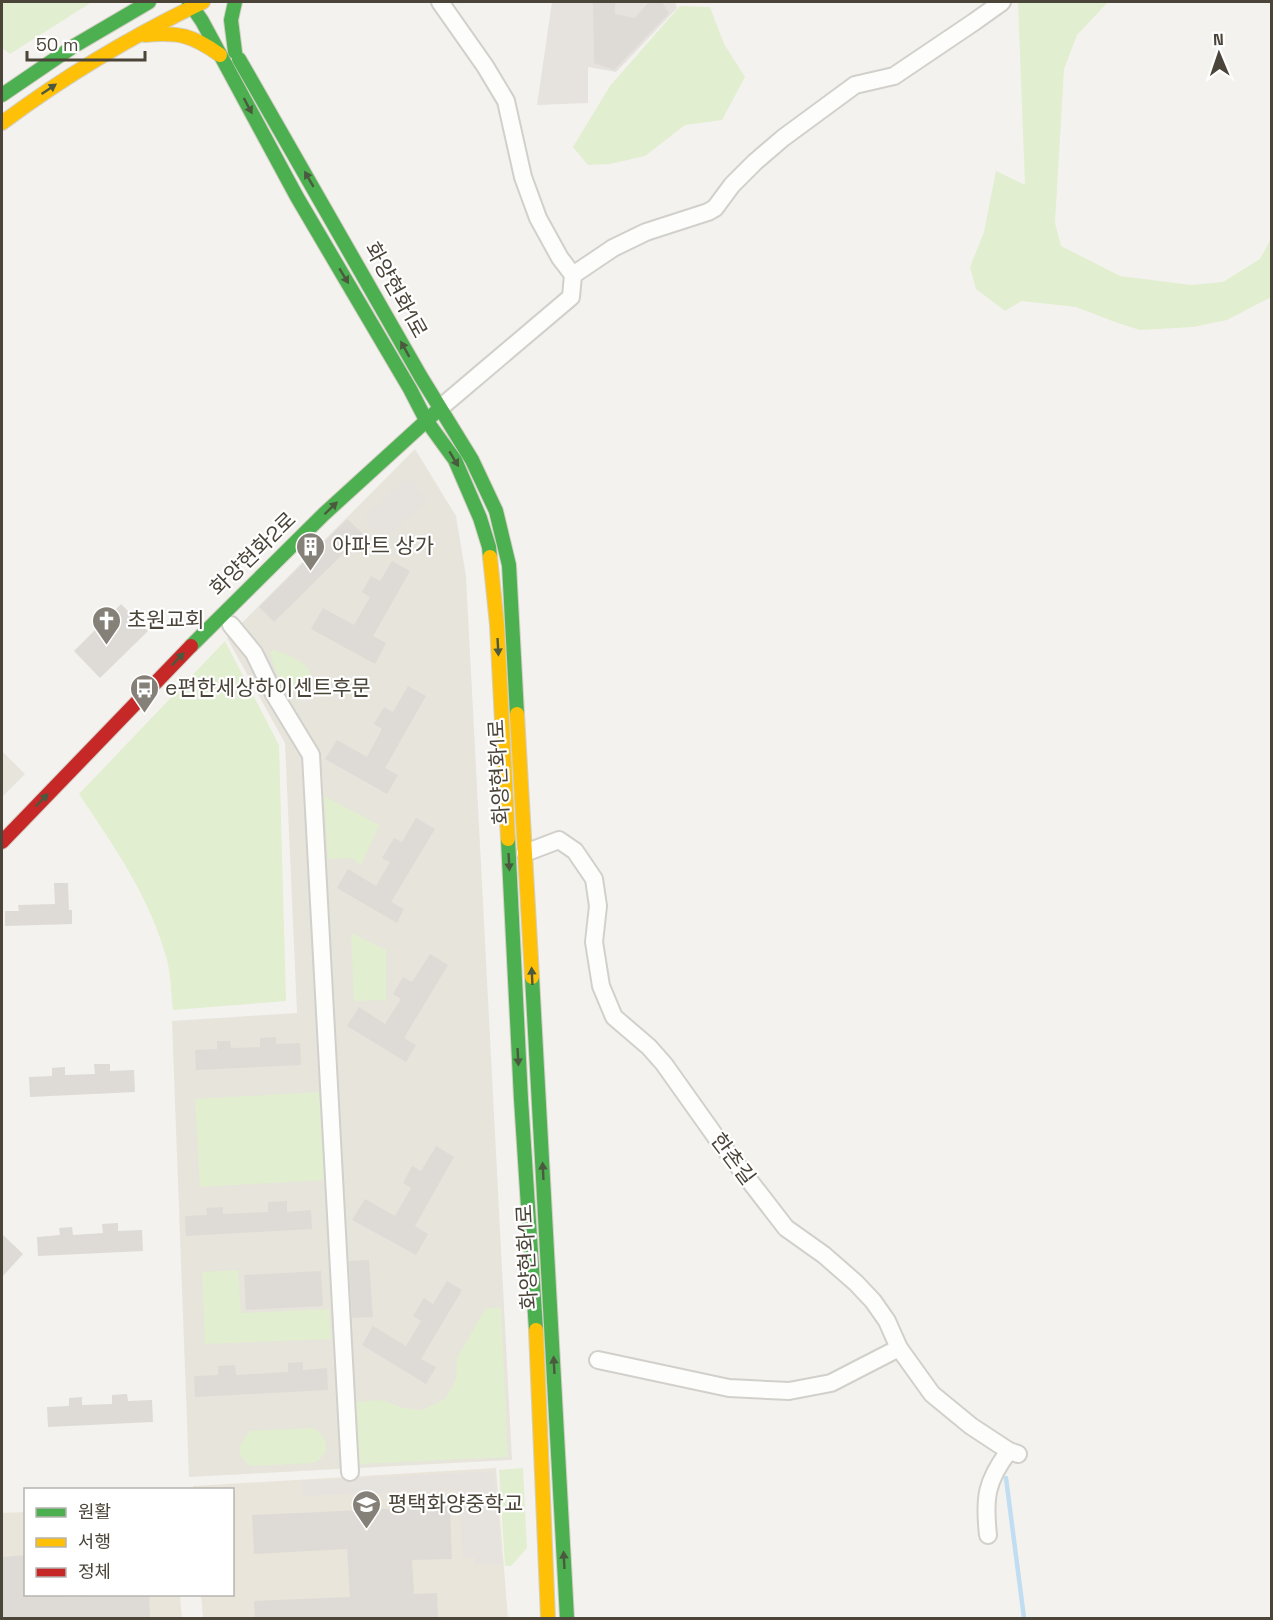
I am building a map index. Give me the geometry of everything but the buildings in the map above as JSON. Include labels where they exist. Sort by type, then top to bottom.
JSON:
[{"type":"street","points":[[122,16],[128,2]]},
{"type":"street","points":[[2,95],[49,60],[149,2]]},
{"type":"street","points":[[235,2],[231,14],[231,27],[235,52]]},
{"type":"street","points":[[424,416],[570,297],[573,275],[560,258],[538,218],[523,177],[506,101],[485,66],[440,2]]},
{"type":"street","points":[[573,275],[613,248],[646,231],[715,208],[732,185],[755,162],[783,138],[855,85],[894,76],[1002,2]]},
{"type":"street","points":[[2,123],[81,68],[198,3]]},
{"type":"street","name":"화양현화1로","points":[[198,3],[235,52],[421,377],[472,460],[496,511],[509,565],[567,1618]]},
{"type":"street","name":"화양현화1로","points":[[198,3],[220,55],[297,197],[424,416],[455,460],[470,491],[489,547],[497,625],[520,1098],[536,1333],[548,1618]]},
{"type":"street","points":[[136,36],[166,32],[182,33],[205,44],[220,55]]},
{"type":"street","name":"화양현화2로","points":[[283,536],[397,431],[424,416]]},
{"type":"street","name":"화양현화2로","points":[[2,842],[239,595],[403,440],[424,416]]},
{"type":"street","points":[[231,625],[255,652],[274,694],[311,755],[350,1472]]},
{"type":"street","name":"한촌길","points":[[525,853],[559,840],[575,851],[594,879],[598,906],[594,942],[601,986],[614,1017],[649,1047],[664,1064],[718,1140],[786,1228],[824,1256],[873,1301],[899,1348],[932,1394],[971,1426],[1014,1453],[999,1464],[989,1484],[985,1510],[988,1535]]},
{"type":"street","points":[[598,1359],[729,1389],[789,1391],[831,1383],[899,1348]]},
{"type":"shaded area","points":[[552,2],[675,2],[677,8],[616,72],[588,67],[588,103],[537,105]]},
{"type":"shaded area","points":[[415,449],[456,516],[466,576],[512,1460],[189,1477],[172,1021],[297,1013],[285,743],[227,638]]},
{"type":"shaded area","points":[[408,477],[428,499],[384,539],[364,518]]},
{"type":"shaded area","points":[[2,751],[25,774],[2,797]]},
{"type":"shaded area","name":"평택화양중학교","points":[[496,1468],[508,1618],[203,1618],[201,1596],[234,1596],[234,1488],[193,1488],[193,1486]]},
{"type":"shaded area","points":[[494,1471],[502,1564],[475,1565],[475,1558],[462,1558],[457,1490],[303,1496],[302,1481]]},
{"type":"shaded area","points":[[24,1512],[24,1596],[180,1596],[182,1618],[2,1618],[2,1513]]},
{"type":"green space","points":[[2,2],[92,2],[10,54],[2,48]]},
{"type":"green space","points":[[1018,2],[1108,2],[1077,35],[1064,69],[1055,223],[1061,246],[1120,276],[1191,285],[1223,282],[1260,259],[1271,239],[1271,297],[1227,320],[1193,327],[1140,330],[1076,307],[1021,301],[1005,311],[976,289],[970,267],[984,232],[996,171],[1025,185]]},
{"type":"green space","points":[[680,6],[710,7],[724,44],[745,77],[722,120],[685,125],[645,156],[610,164],[588,165],[573,147],[610,86]]},
{"type":"green space","points":[[225,641],[279,745],[286,1001],[173,1010],[167,960],[151,915],[130,874],[79,794]]},
{"type":"green space","points":[[273,650],[303,663],[311,677],[308,686],[298,689],[291,688],[280,680],[270,653]]},
{"type":"green space","points":[[324,796],[379,825],[361,865],[351,858],[328,859]]},
{"type":"green space","points":[[351,933],[386,950],[386,1000],[354,1001]]},
{"type":"green space","points":[[319,1092],[324,1180],[200,1187],[195,1099]]},
{"type":"green space","points":[[238,1270],[241,1313],[329,1309],[331,1339],[205,1344],[202,1272]]},
{"type":"green space","points":[[501,1307],[508,1457],[359,1464],[355,1402],[382,1400],[404,1408],[423,1410],[446,1398],[456,1379],[457,1358],[485,1309]]},
{"type":"green space","points":[[313,1428],[323,1436],[326,1446],[323,1455],[313,1463],[251,1466],[240,1453],[243,1440],[251,1431]]},
{"type":"green space","points":[[523,1468],[527,1548],[511,1566],[505,1566],[499,1470]]},
{"type":"waterway","points":[[1006,1478],[1024,1618]]},
{"type":"traffic: fast","points":[[2,95],[74,46],[149,2]]},
{"type":"traffic: fast","points":[[189,2],[202,21],[297,197],[426,420],[455,460],[480,518],[490,557]]},
{"type":"traffic: fast","points":[[235,2],[231,20],[235,52]]},
{"type":"traffic: fast","points":[[239,59],[421,377],[472,460],[496,511],[509,565],[517,714]]},
{"type":"traffic: fast","points":[[191,646],[324,514],[437,411]]},
{"type":"traffic: fast","points":[[508,839],[521,1099],[536,1330]]},
{"type":"traffic: fast","points":[[532,977],[567,1618]]},
{"type":"traffic: slow","points":[[2,123],[50,89],[100,58],[203,2]]},
{"type":"traffic: slow","points":[[145,35],[185,36],[220,55]]},
{"type":"traffic: slow","points":[[490,557],[497,625],[508,839]]},
{"type":"traffic: slow","points":[[517,714],[532,977]]},
{"type":"traffic: slow","points":[[536,1330],[548,1618]]},
{"type":"traffic: jam","points":[[2,842],[191,646]]},
{"type":"place","name":"아파트 상가","points":[[311,572]]},
{"type":"place","name":"초원교회","points":[[106,646]]},
{"type":"place","name":"e편한세상하이센트후문","points":[[144,714]]},
{"type":"place","name":"평택화양중학교","points":[[367,1530]]}]
